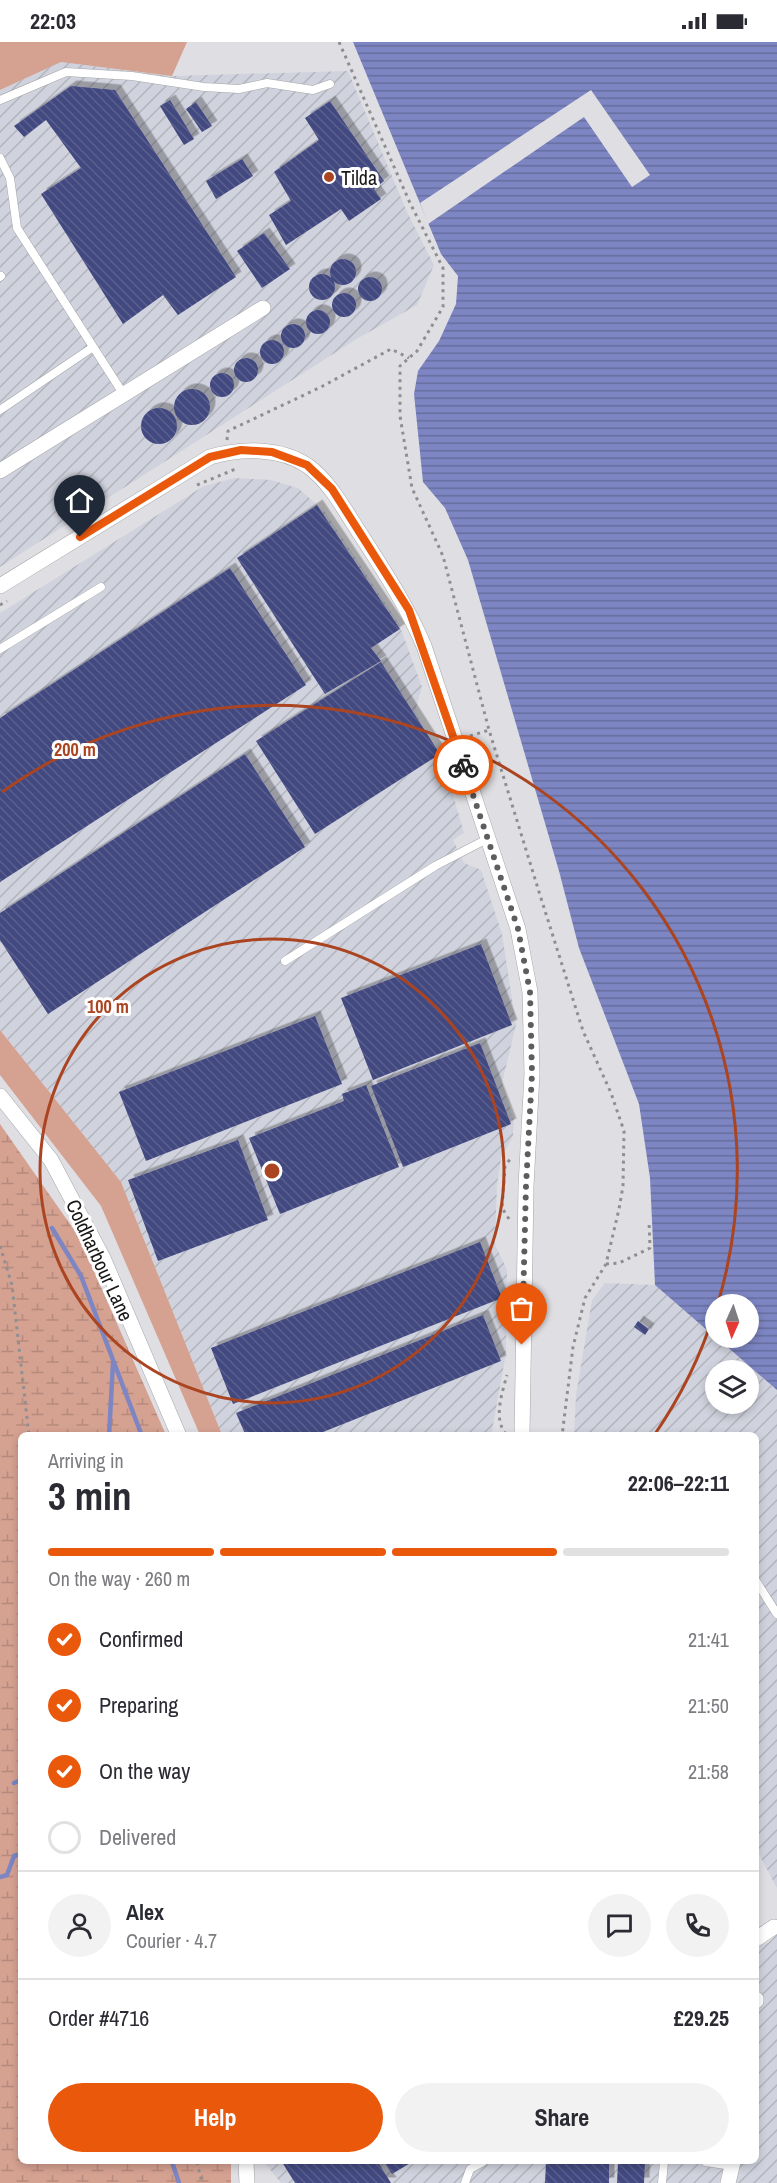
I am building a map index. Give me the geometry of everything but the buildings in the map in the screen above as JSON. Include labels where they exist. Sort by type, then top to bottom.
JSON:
[{"type":"street","points":[[0,471],[263,308]]},
{"type":"street","points":[[0,586],[210,457],[227,452],[272,452],[307,465],[332,489],[409,610],[424,646],[489,838],[522,945],[531,1018],[532,1074],[526,1186],[522,1432]]},
{"type":"street","name":"Coldharbour Lane","points":[[0,1096],[51,1160],[103,1258],[177,1432]]},
{"type":"street","points":[[759,1937],[775,1925]]},
{"type":"street","points":[[246,2164],[247,2183]]},
{"type":"street","points":[[728,2183],[732,2164]]},
{"type":"lane","points":[[0,100],[66,72],[132,76],[204,87],[239,89],[267,83],[313,90],[330,84]]},
{"type":"lane","points":[[0,158],[10,178],[17,228],[124,394]]},
{"type":"lane","points":[[0,410],[93,347]]},
{"type":"lane","points":[[0,649],[101,587]]},
{"type":"lane","points":[[285,961],[435,866],[489,838]]},
{"type":"lane","points":[[759,1586],[777,1614]]},
{"type":"lane","points":[[465,2183],[470,2169],[479,2164]]},
{"type":"lane","points":[[662,2183],[664,2164]]},
{"type":"path","points":[[339,42],[410,203],[443,268],[443,307],[417,351],[400,366],[398,394],[410,480],[443,556],[489,730],[583,1031],[611,1093],[624,1131],[623,1186],[606,1264],[585,1298],[573,1347],[562,1432]]},
{"type":"path","points":[[227,452],[228,431],[321,387],[391,349],[409,358]]},
{"type":"path","points":[[188,490],[222,473],[248,466]]},
{"type":"path","points":[[475,734],[489,730]]},
{"type":"path","points":[[502,1208],[505,1166],[514,1153]]},
{"type":"path","points":[[606,1264],[619,1263],[650,1248],[649,1221]]},
{"type":"path","points":[[0,1246],[12,1285],[29,1432]]},
{"type":"path","points":[[502,1390],[499,1425],[504,1432]]},
{"type":"path","points":[[197,2164],[202,2183]]},
{"type":"shaded area","points":[[61,62],[172,76],[348,71],[407,212],[434,265],[417,305],[355,340],[0,567],[0,90]]},
{"type":"shaded area","points":[[235,478],[271,480],[298,488],[325,512],[399,624],[422,687],[415,711],[449,781],[464,833],[453,840],[464,863],[481,870],[502,934],[516,1025],[502,1083],[514,1120],[513,1136],[501,1158],[497,1185],[495,1244],[507,1270],[506,1353],[492,1432],[221,1432],[121,1182],[0,1030],[0,613],[204,486]]},
{"type":"shaded area","points":[[605,1283],[655,1285],[705,1328],[705,1348],[728,1348],[742,1360],[705,1360],[705,1414],[759,1414],[759,1375],[777,1390],[777,1888],[759,1855],[759,1432],[574,1432],[576,1395],[592,1300]]},
{"type":"shaded area","points":[[777,1934],[777,2183],[281,2183],[266,2164],[759,2164],[759,1945],[769,1942]]},
{"type":"green space","points":[[0,42],[187,42],[172,76],[61,62],[0,90]]},
{"type":"green space","points":[[0,1030],[121,1182],[221,1432],[199,1432],[101,1206],[0,1075]]},
{"type":"green space","points":[[0,1124],[79,1237],[165,1432],[18,1432],[18,2164],[231,2164],[231,2183],[0,2183]]},
{"type":"water","points":[[353,42],[777,42],[777,1390],[759,1374],[759,1360],[742,1360],[729,1348],[759,1348],[759,1294],[705,1294],[705,1328],[655,1285],[650,1178],[639,1104],[579,948],[559,871],[468,560],[445,508],[423,482],[414,394],[418,371],[439,341],[456,304],[458,276],[441,254]]},
{"type":"pier","points":[[591,90],[650,175],[632,187],[584,117],[428,224],[420,203]]},
{"type":"waterway","points":[[52,1228],[81,1276],[140,1432]]},
{"type":"waterway","points":[[109,1432],[113,1363]]},
{"type":"waterway","points":[[14,1783],[18,1781]]},
{"type":"waterway","points":[[0,1877],[7,1875],[14,1856],[18,1855]]},
{"type":"waterway","points":[[173,2164],[179,2183]]},
{"type":"way so far","points":[[463,765],[518,929],[530,992],[532,1074],[526,1186],[522,1345]]},
{"type":"place","name":"Tilda","points":[[329,177]]},
{"type":"route","points":[[80,537],[210,457],[241,450],[272,452],[307,465],[332,489],[409,610],[424,646],[463,765]]}]
